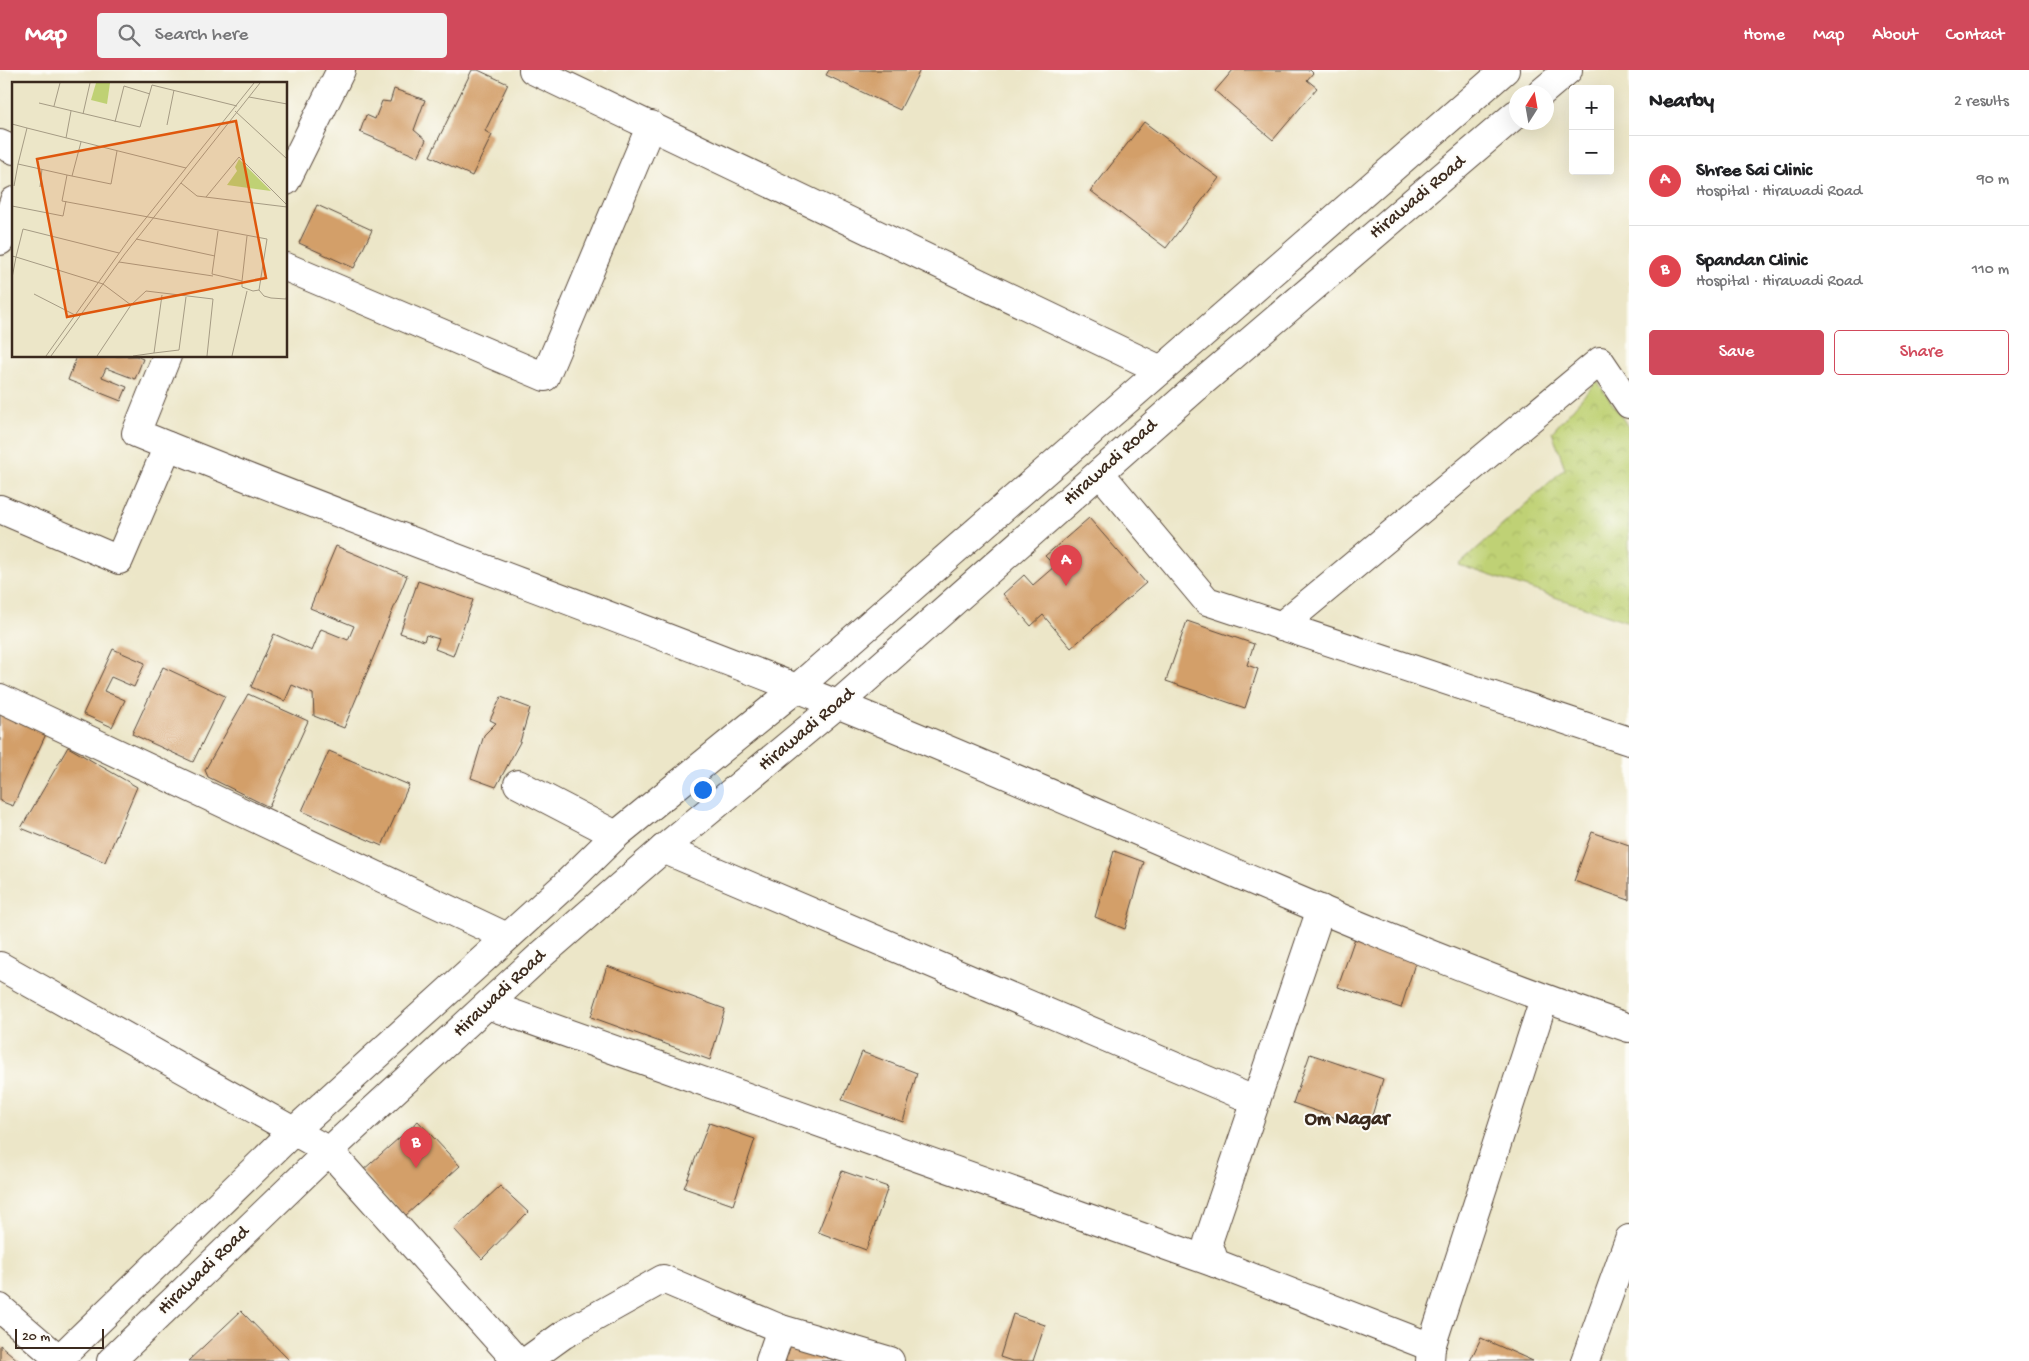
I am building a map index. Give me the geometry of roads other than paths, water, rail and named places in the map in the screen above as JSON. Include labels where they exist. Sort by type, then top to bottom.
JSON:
[{"type":"street","points":[[288,177],[341,70]]},
{"type":"street","points":[[534,70],[1161,370]]},
{"type":"street","points":[[0,1308],[58,1360],[294,1131],[565,885],[616,835],[797,688],[1505,70]]},
{"type":"street","points":[[1550,85],[1568,70]]},
{"type":"street","name":"Hirawadi Road","points":[[110,1361],[329,1151],[540,956],[664,849],[838,704],[1200,384],[1509,120]]},
{"type":"street","points":[[288,268],[545,377],[651,125]]},
{"type":"street","points":[[0,144],[12,149]]},
{"type":"street","points":[[0,241],[12,207]]},
{"type":"street","points":[[166,358],[136,433],[838,704],[1321,909],[1544,999],[1629,1028]]},
{"type":"street","points":[[1281,626],[1600,361],[1629,404]]},
{"type":"street","points":[[0,509],[119,560],[168,446]]},
{"type":"street","points":[[1100,473],[1206,602],[1629,741]]},
{"type":"street","points":[[0,698],[507,937]]},
{"type":"street","points":[[518,784],[616,835]]},
{"type":"street","points":[[664,849],[1256,1101]]},
{"type":"street","points":[[1215,1263],[1208,1242],[1321,909]]},
{"type":"street","points":[[0,966],[329,1151],[517,1361]]},
{"type":"street","points":[[488,1005],[1215,1263],[1431,1354],[1544,999]]},
{"type":"street","points":[[1585,1361],[1629,1239]]},
{"type":"street","points":[[527,1361],[563,1336],[663,1279],[781,1330],[890,1361]]},
{"type":"street","points":[[770,1361],[781,1330]]},
{"type":"place","name":"Shree Sai Clinic","points":[[1066,586]]},
{"type":"place","name":"Spandan Clinic","points":[[416,1168]]},
{"type":"district","name":"Om Nagar","points":[[1347,1120]]}]
